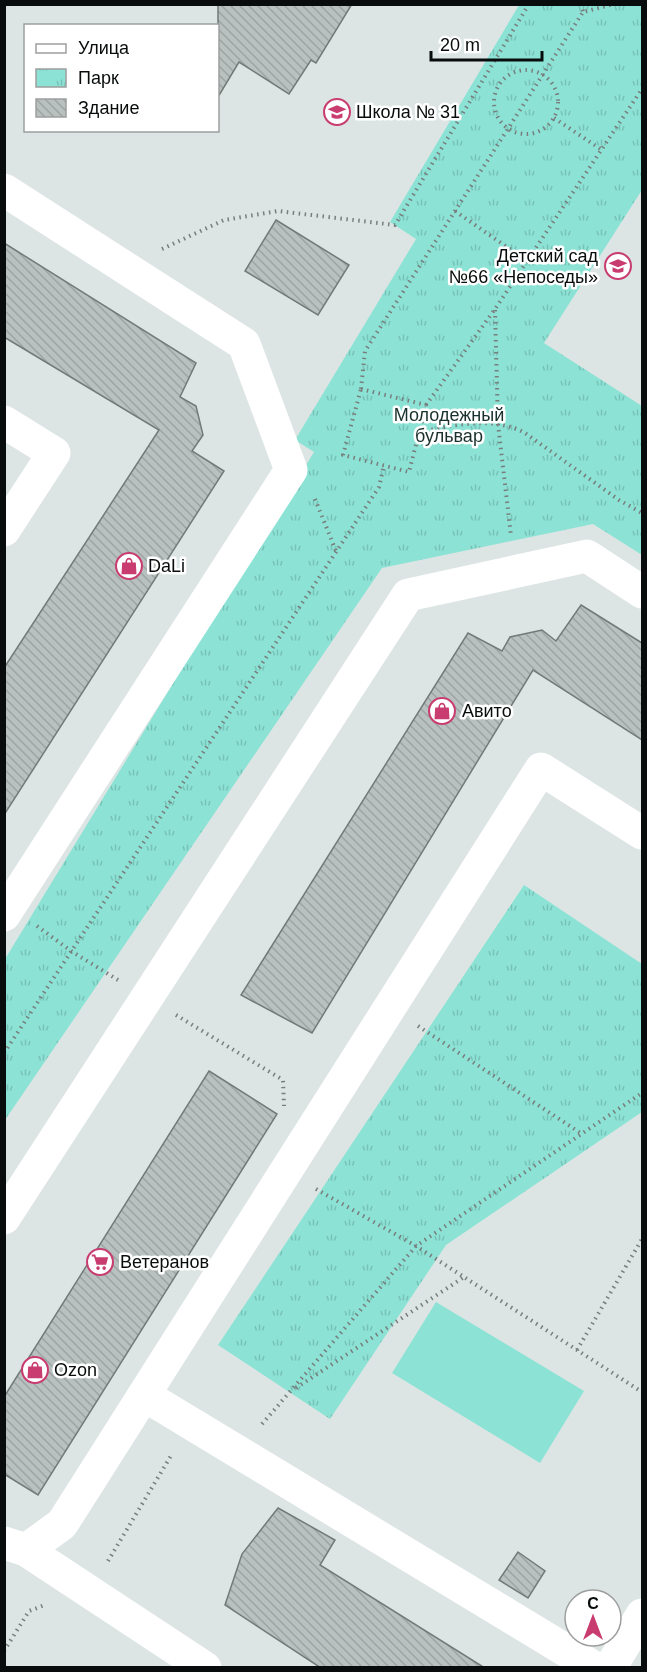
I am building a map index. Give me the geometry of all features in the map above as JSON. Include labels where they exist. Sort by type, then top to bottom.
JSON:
[{"type":"lane","points":[[4,190],[244,344],[291,470],[4,915]]},
{"type":"lane","points":[[4,422],[54,453],[4,530]]},
{"type":"lane","points":[[4,1218],[408,596],[587,556],[642,592]]},
{"type":"lane","points":[[15,1547],[62,1524],[541,769],[642,833]]},
{"type":"lane","points":[[144,1395],[595,1668]]},
{"type":"lane","points":[[15,1547],[90,1592],[206,1668]]},
{"type":"lane","points":[[610,1668],[642,1615]]},
{"type":"path","points":[[124,266],[224,220],[278,211],[395,225],[529,4]]},
{"type":"path","points":[[581,4],[583,12]]},
{"type":"path","points":[[614,4],[583,12],[365,351],[361,388],[343,455],[409,472],[426,405],[495,309],[642,89]]},
{"type":"path","points":[[529,70],[542,74],[552,82],[557,94],[558,107],[554,118],[545,128],[533,133],[521,134],[508,129],[500,122],[495,112],[496,91],[503,79],[515,72],[529,70]]},
{"type":"path","points":[[554,118],[602,150]]},
{"type":"path","points":[[455,211],[527,261]]},
{"type":"path","points":[[495,309],[498,424],[515,572]]},
{"type":"path","points":[[361,388],[426,405]]},
{"type":"path","points":[[420,432],[455,424],[511,425],[619,500],[642,513]]},
{"type":"path","points":[[4,1053],[379,487],[384,465]]},
{"type":"path","points":[[390,1008],[582,1134]]},
{"type":"path","points":[[238,1451],[416,1246],[642,1093]]},
{"type":"path","points":[[577,1350],[642,1239]]},
{"type":"path","points":[[290,1392],[464,1277]]},
{"type":"path","points":[[4,1651],[29,1611],[90,1592],[177,1446]]},
{"type":"green space","name":"Молодежный бульвар","points":[[519,5],[642,5],[642,190],[544,343],[642,406],[642,555],[593,524],[382,568],[5,1120],[5,959],[314,452],[295,440],[416,239],[390,222]]},
{"type":"green space","points":[[524,885],[642,964],[642,1112],[446,1245],[330,1419],[218,1345]]},
{"type":"green space","points":[[436,1302],[584,1391],[540,1463],[392,1373]]},
{"type":"building","points":[[218,4],[352,4],[316,63],[311,60],[289,94],[239,62],[219,95]]},
{"type":"building","points":[[276,220],[349,265],[318,315],[245,271]]},
{"type":"building","points":[[4,243],[196,363],[180,397],[196,406],[203,435],[192,451],[224,471],[4,815],[4,668],[159,430],[4,337]]},
{"type":"building","points":[[581,605],[642,643],[642,740],[533,670],[312,1033],[241,995],[468,633],[502,651],[510,637],[542,630],[556,641]]},
{"type":"building","points":[[209,1071],[277,1114],[38,1495],[4,1474],[4,1397]]},
{"type":"building","points":[[278,1508],[335,1540],[320,1565],[485,1668],[321,1668],[225,1605],[242,1554]]},
{"type":"building","points":[[518,1552],[545,1571],[528,1598],[499,1580]]},
{"type":"place","name":"Школа № 31","points":[[337,112]]},
{"type":"place","name":"Детский сад №66 «Непоседы»","points":[[618,266]]},
{"type":"place","name":"DaLi","points":[[129,566]]},
{"type":"place","name":"Авито","points":[[442,711]]},
{"type":"place","name":"Ветеранов","points":[[100,1262]]},
{"type":"place","name":"Ozon","points":[[35,1370]]}]
